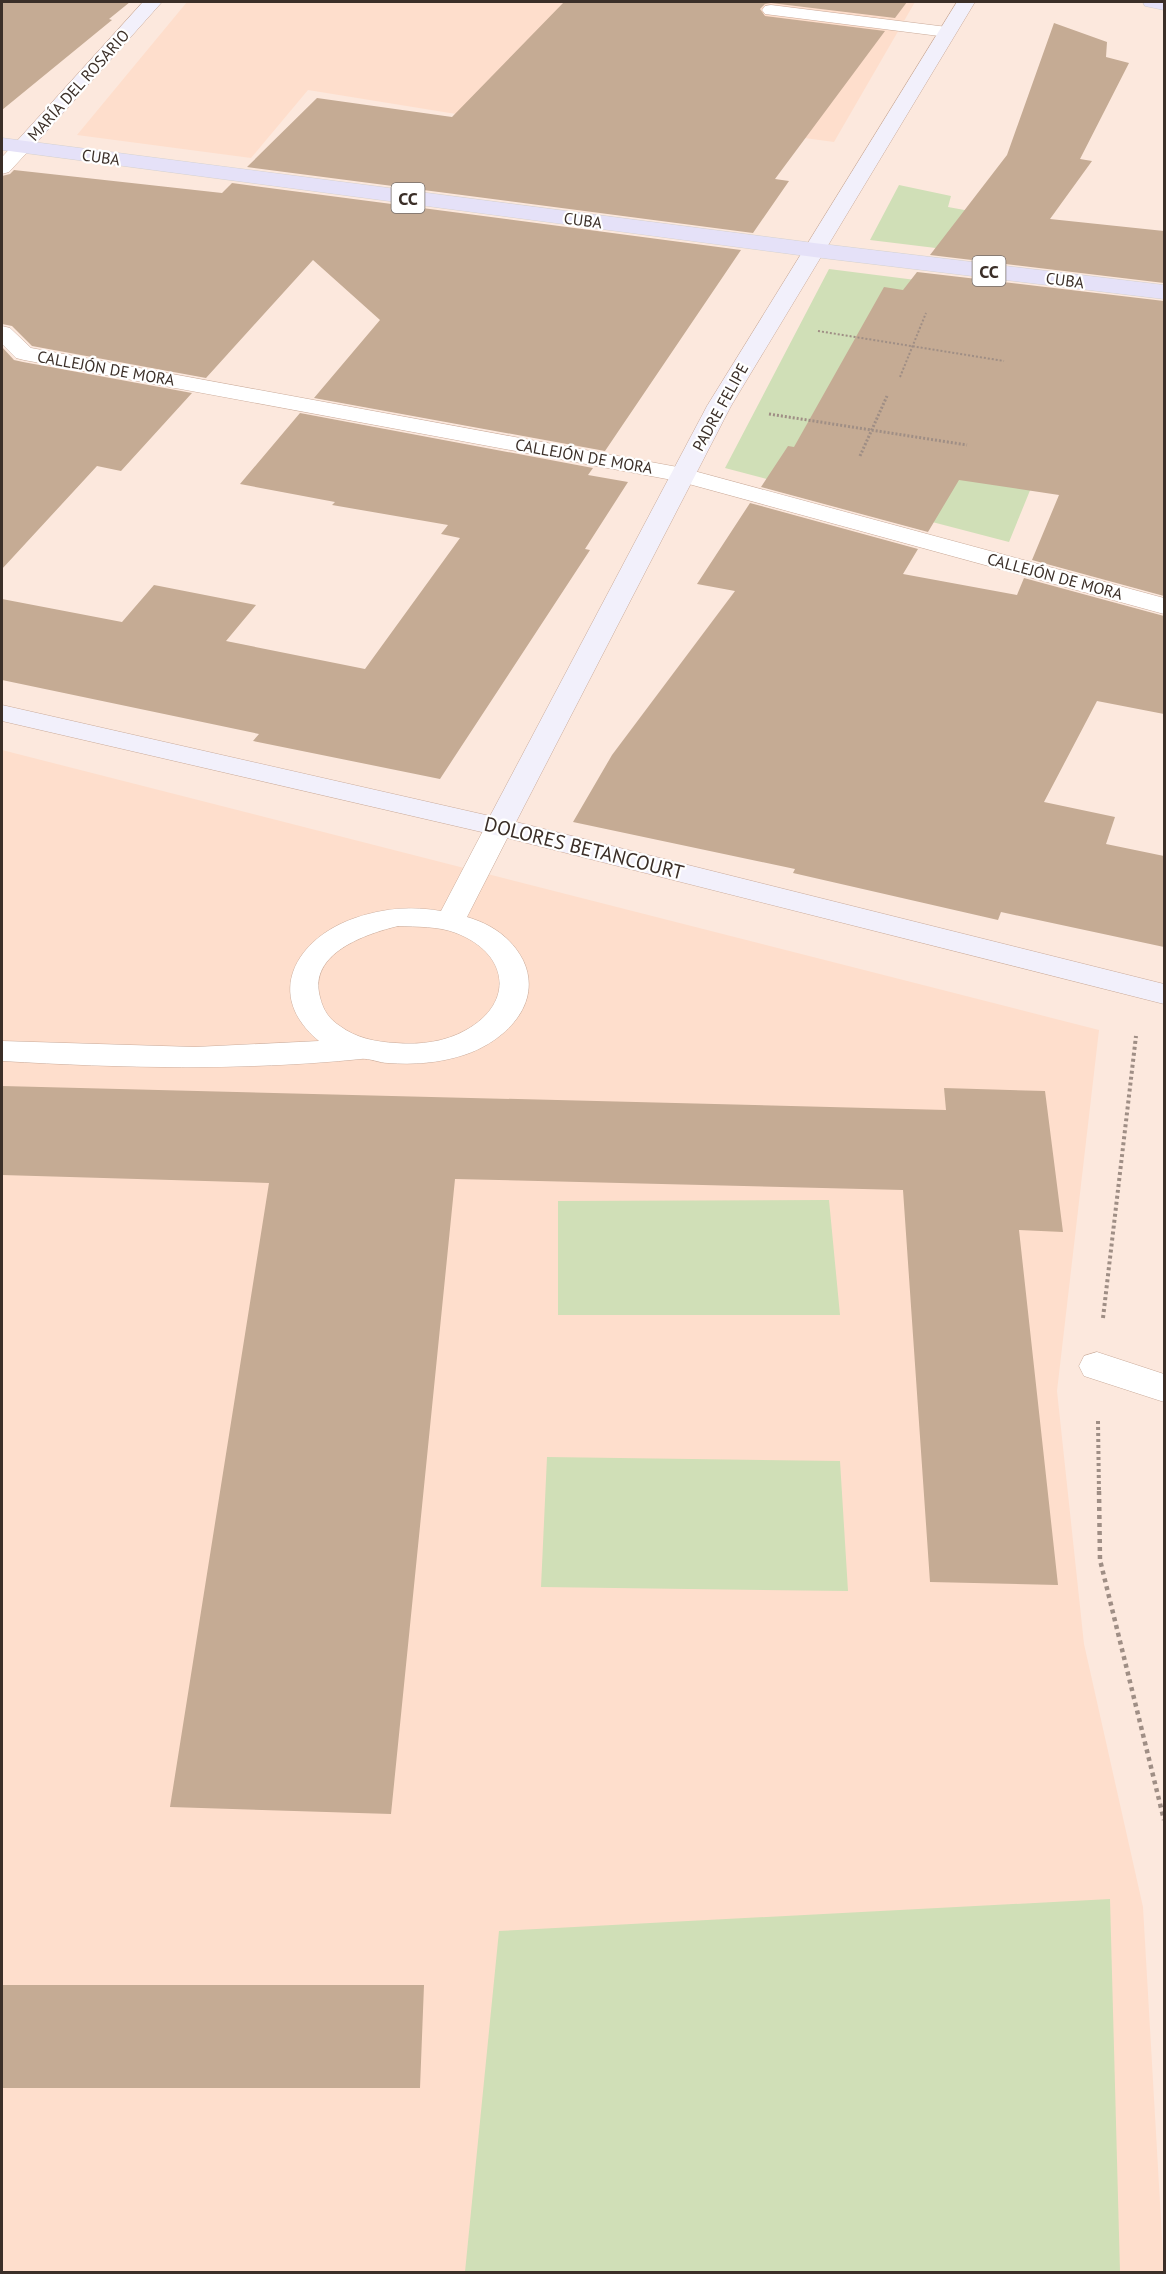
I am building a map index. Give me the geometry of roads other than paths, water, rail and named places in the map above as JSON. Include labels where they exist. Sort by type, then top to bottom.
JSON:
[{"type":"main road","points":[[1152,2],[1164,5]]},
{"type":"main road","name":"CUBA","points":[[2,144],[814,250],[1164,292]]},
{"type":"street","name":"MARÍA DEL ROSARIO","points":[[2,168],[153,2]]},
{"type":"street","name":"PADRE FELIPE","points":[[499,826],[719,406],[966,2]]},
{"type":"street","name":"CALLEJÓN DE MORA","points":[[683,474],[1164,606]]},
{"type":"street","name":"DOLORES BETANCOURT","points":[[2,713],[499,826],[1164,994]]},
{"type":"street","points":[[1097,1366],[1164,1388]]},
{"type":"lane","points":[[771,10],[947,32]]},
{"type":"lane","name":"CALLEJÓN DE MORA","points":[[2,333],[24,353],[683,474]]},
{"type":"lane","points":[[450,922],[499,826]]},
{"type":"lane","points":[[2,1051],[195,1057],[360,1050],[393,1055],[421,1054],[466,1043],[493,1026],[510,1005],[516,982],[509,958],[491,939],[464,925],[431,917],[398,917],[365,924],[338,936],[317,954],[305,975],[303,997],[313,1019],[332,1036],[360,1050]]}]
